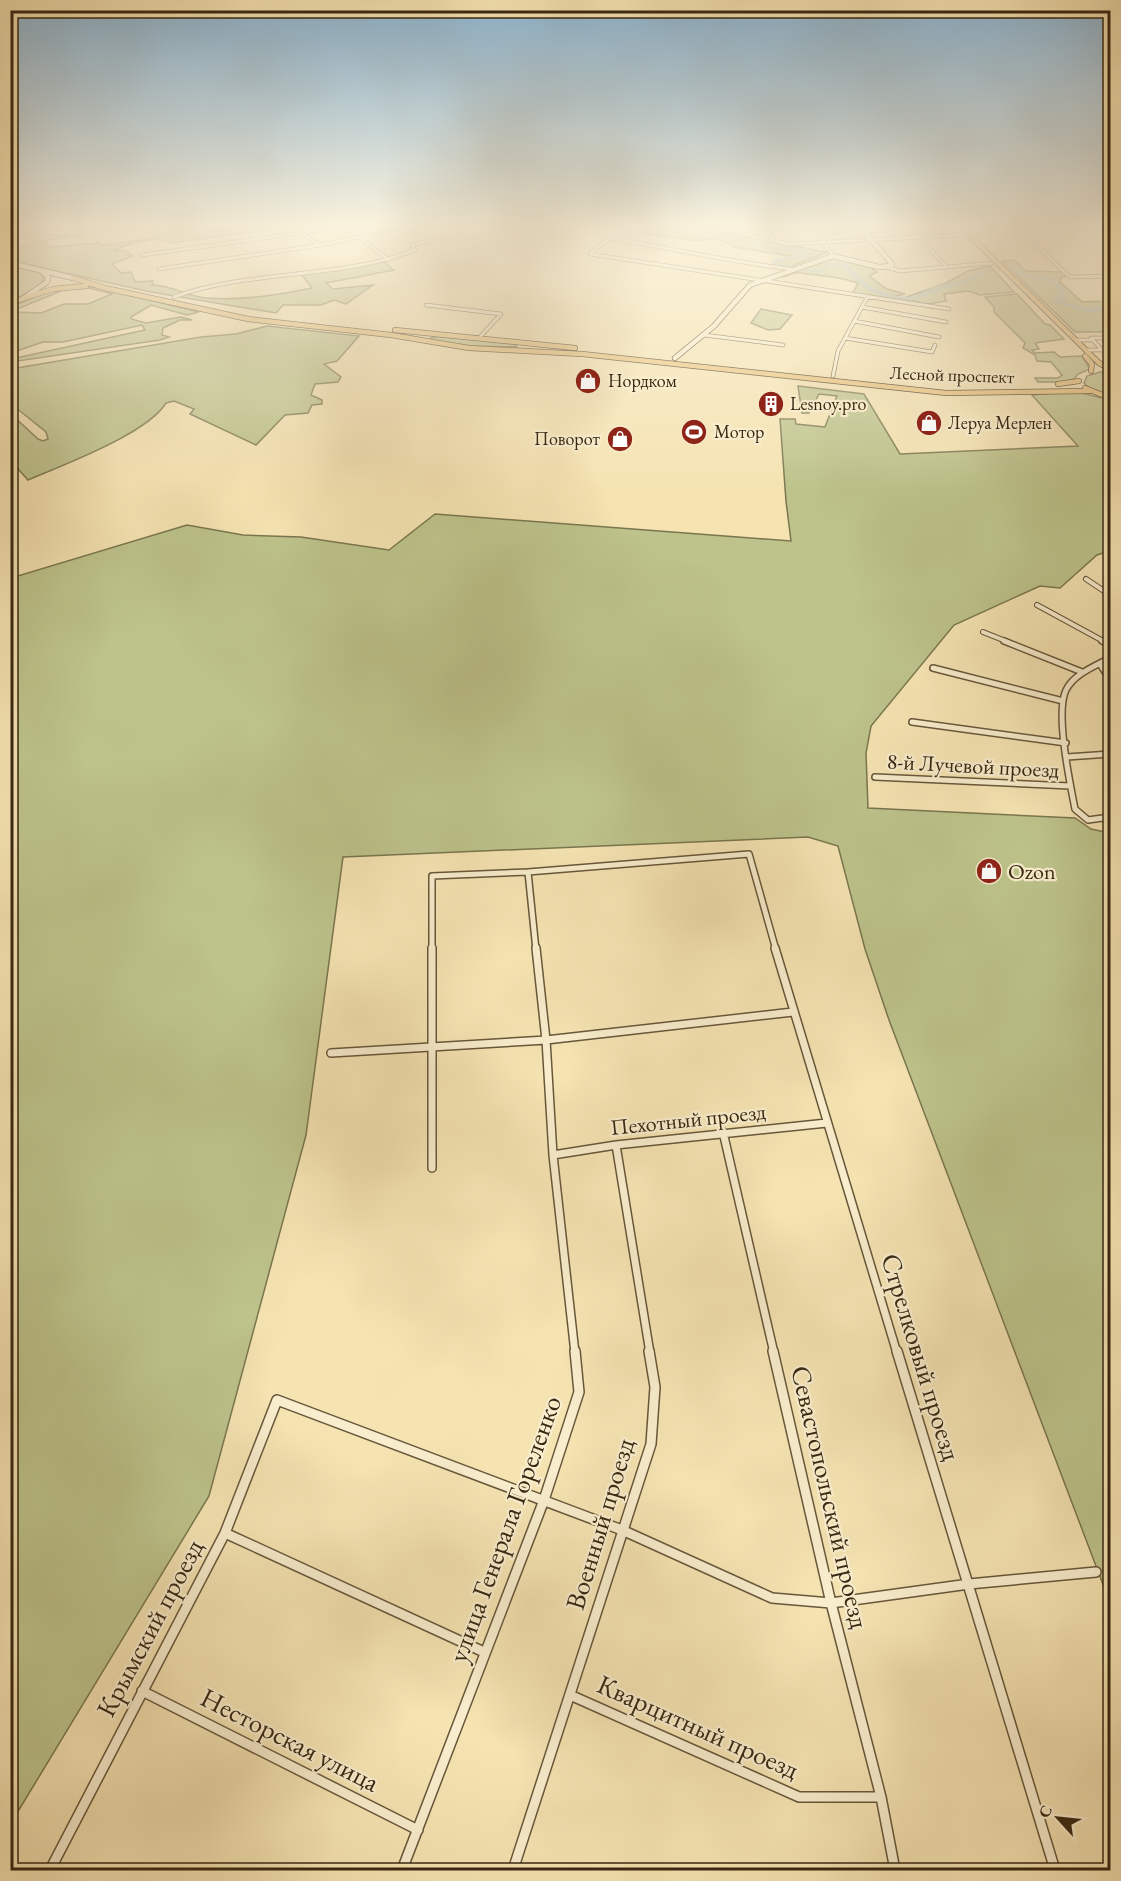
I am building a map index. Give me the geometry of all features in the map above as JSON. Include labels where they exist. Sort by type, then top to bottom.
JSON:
[{"type":"main road","name":"Лесной проспект","points":[[230,316],[512,352],[583,352],[675,358],[730,367],[833,376],[945,390]]},
{"type":"main road","name":"Лесной проспект","points":[[268,316],[945,390],[1089,391]]},
{"type":"main road","points":[[675,358],[724,316]]},
{"type":"main road","points":[[1045,316],[1092,364],[1091,371]]},
{"type":"main road","points":[[1051,316],[1099,363],[1110,369]]},
{"type":"main road","points":[[280,323],[285,318]]},
{"type":"main road","points":[[292,324],[297,319]]},
{"type":"main road","points":[[429,342],[427,338],[436,334]]},
{"type":"main road","points":[[512,352],[521,347],[517,342]]},
{"type":"main road","points":[[1110,369],[1091,371],[1080,377],[1079,381],[1089,391],[1110,398]]},
{"type":"main road","name":"Лесной проспект","points":[[955,390],[1079,381]]},
{"type":"street","points":[[479,338],[501,316]]},
{"type":"street","points":[[833,376],[838,351],[857,316]]},
{"type":"street","points":[[911,316],[946,322]]},
{"type":"street","points":[[854,321],[939,337]]},
{"type":"street","points":[[704,335],[783,345]]},
{"type":"street","points":[[845,338],[932,352],[935,345]]},
{"type":"street","points":[[1076,340],[1106,338],[1110,341]]},
{"type":"street","points":[[1092,340],[1102,350]]},
{"type":"street","points":[[1087,350],[1102,350],[1110,353]]},
{"type":"street","points":[[1086,579],[1110,595]]},
{"type":"street","points":[[1037,605],[1110,645]]},
{"type":"street","points":[[983,632],[1082,672]]},
{"type":"street","points":[[1110,658],[1082,672],[1065,690],[1063,701],[1065,742],[1075,809],[1088,820],[1110,817]]},
{"type":"street","points":[[1100,664],[1110,680]]},
{"type":"street","points":[[933,668],[1063,701]]},
{"type":"street","points":[[912,722],[1065,742]]},
{"type":"street","points":[[1067,757],[1110,754]]},
{"type":"street","name":"8-й Лучевой проезд","points":[[875,777],[1071,786]]},
{"type":"street","name":"Стрелковый проезд","points":[[528,872],[749,854],[793,1012],[1056,1870]]},
{"type":"street","points":[[432,1168],[434,1047],[432,876],[528,872]]},
{"type":"street","name":"улица Генерала Гореленко","points":[[402,1870],[544,1500],[579,1392],[553,1155],[546,1040],[528,872]]},
{"type":"street","points":[[331,1053],[546,1040],[793,1012]]},
{"type":"street","name":"Пехотный проезд","points":[[553,1155],[723,1132],[827,1123]]},
{"type":"street","name":"Севастопольский проезд","points":[[723,1132],[831,1604],[881,1797],[895,1870]]},
{"type":"street","name":"Военный проезд","points":[[513,1870],[651,1444],[655,1387],[616,1145]]},
{"type":"street","name":"Крымский проезд","points":[[50,1870],[225,1533],[277,1400],[544,1500]]},
{"type":"street","points":[[544,1500],[622,1530],[772,1598],[831,1604],[969,1584],[1096,1572]]},
{"type":"street","points":[[225,1533],[484,1652]]},
{"type":"street","name":"Несторская улица","points":[[142,1691],[418,1830]]},
{"type":"street","name":"Кварцитный проезд","points":[[570,1695],[798,1797],[881,1797]]},
{"type":"green space","points":[[11,316],[133,316],[131,319],[146,323],[181,317],[192,320],[180,320],[163,328],[162,335],[169,337],[160,340],[11,362],[11,359],[145,330],[142,325],[63,342],[43,342],[11,353]]},
{"type":"green space","points":[[756,316],[791,316],[780,329],[768,330],[751,323]]},
{"type":"green space","points":[[998,316],[1037,316],[1064,339],[1035,343],[1039,349],[1032,350],[1035,353],[1054,352],[1060,357],[1082,356],[1090,369],[1078,374],[1074,379],[1063,382],[1038,382],[1035,378],[1058,378],[1062,375],[1051,362],[1037,361],[1035,355],[1023,348],[1025,343]]},
{"type":"green space","points":[[1058,316],[1110,316],[1110,336],[1108,332],[1075,332]]},
{"type":"green space","points":[[267,326],[359,336],[337,361],[324,364],[341,377],[338,382],[315,384],[311,395],[322,400],[322,404],[312,405],[308,413],[285,415],[256,445],[190,414],[194,409],[174,401],[166,403],[156,415],[141,426],[103,448],[28,480],[11,461],[11,414],[38,439],[43,441],[48,439],[46,432],[15,407],[15,403],[11,401],[11,369],[201,337],[236,334]]},
{"type":"green space","points":[[439,336],[515,344],[517,347],[467,346],[431,341],[431,338]]},
{"type":"green space","points":[[1110,372],[1110,396],[1089,388],[1084,383],[1087,376]]},
{"type":"green space","points":[[798,386],[864,394],[900,454],[1078,446],[1032,395],[1074,391],[1110,400],[1110,551],[1097,555],[1060,588],[1040,586],[954,625],[871,726],[866,753],[868,808],[1075,818],[1091,829],[1110,833],[1110,1603],[889,1020],[865,949],[838,846],[808,837],[343,857],[306,1135],[209,1496],[11,1823],[11,578],[187,525],[243,535],[301,537],[389,550],[435,514],[791,541],[780,419],[795,419],[796,424],[825,427],[837,396],[819,394],[809,413],[802,413]]},
{"type":"place","name":"Нордком","points":[[588,381]]},
{"type":"place","name":"Lesnoy.pro","points":[[771,404]]},
{"type":"place","name":"Леруа Мерлен","points":[[929,423]]},
{"type":"place","name":"Мотор","points":[[694,432]]},
{"type":"place","name":"Поворот","points":[[620,439]]},
{"type":"place","name":"Ozon","points":[[989,871]]}]
